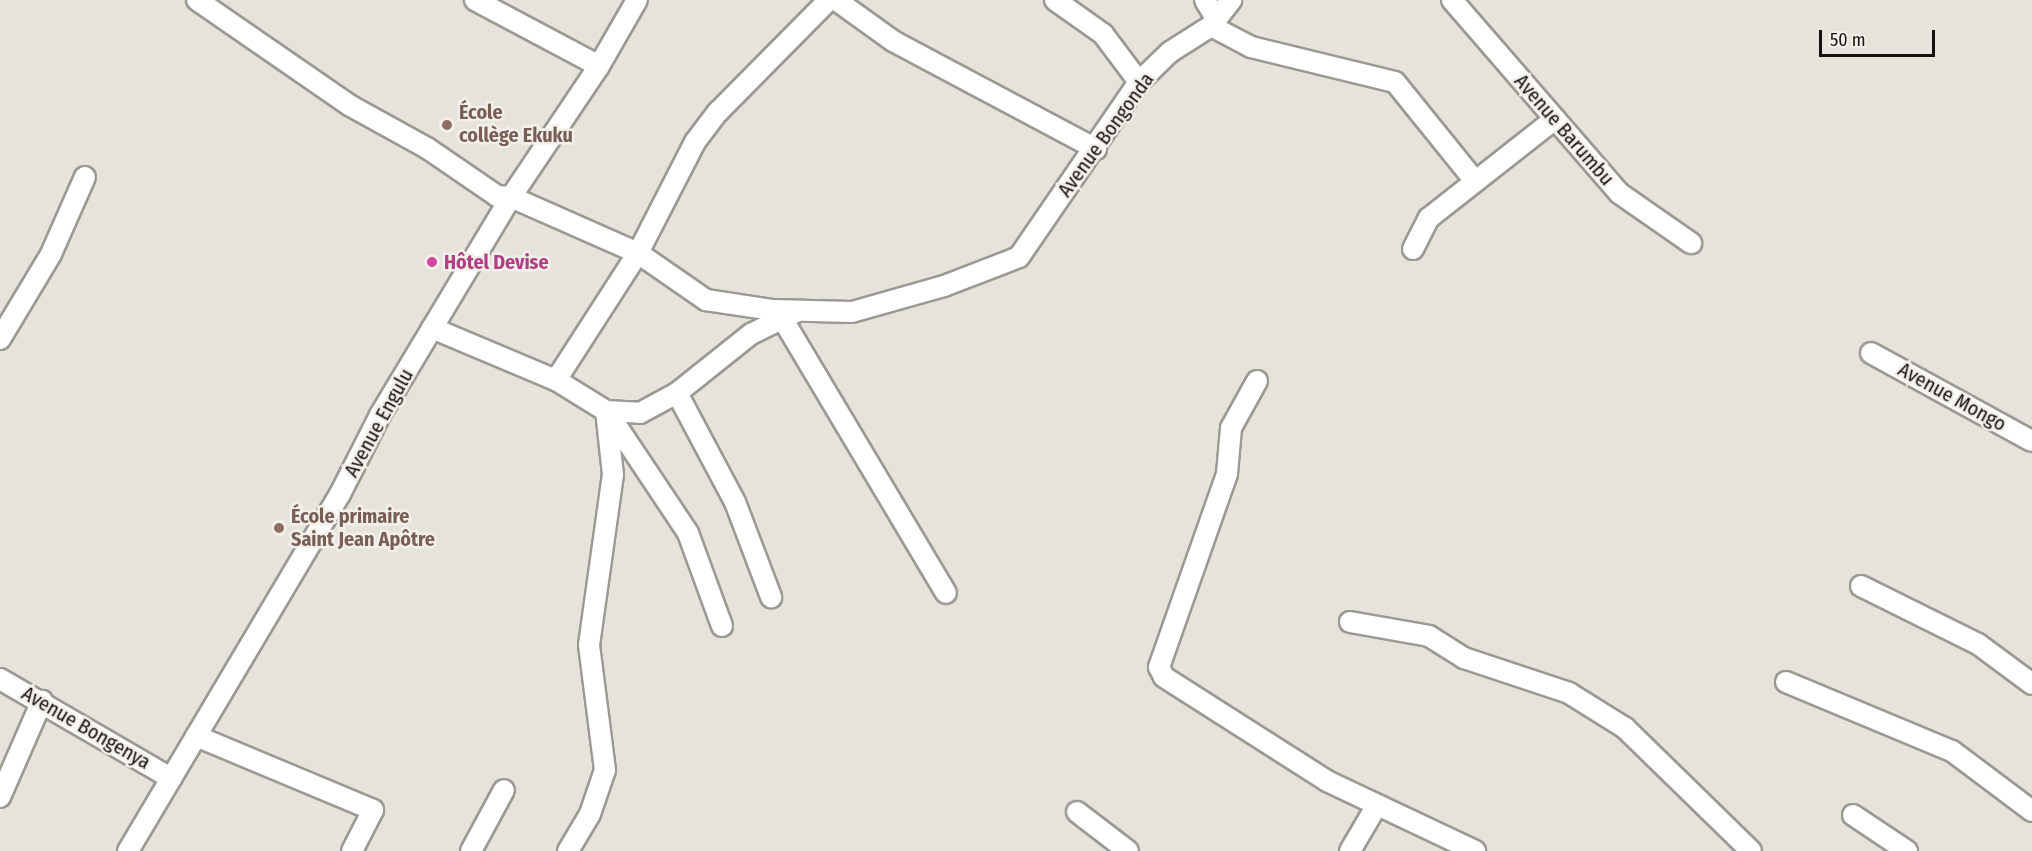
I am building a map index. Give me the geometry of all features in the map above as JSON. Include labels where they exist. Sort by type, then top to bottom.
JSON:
[{"type":"street","points":[[196,0],[350,105],[427,148],[497,196],[511,197],[638,253],[706,300],[790,314]]},
{"type":"street","points":[[475,0],[599,66]]},
{"type":"street","name":"Avenue Engulu","points":[[128,851],[340,494],[380,415],[432,328],[511,197],[599,66],[637,0]]},
{"type":"street","points":[[556,380],[638,253],[695,142],[718,112],[829,0]]},
{"type":"street","points":[[836,0],[893,41],[1096,149]]},
{"type":"street","points":[[1054,0],[1103,34],[1139,82]]},
{"type":"street","points":[[1205,0],[1214,22],[1251,47],[1395,82],[1475,181]]},
{"type":"street","name":"Avenue Bongonda","points":[[790,314],[852,312],[944,286],[1019,257],[1096,149],[1139,82],[1170,52],[1214,22],[1231,0]]},
{"type":"street","name":"Avenue Barumbu","points":[[1452,0],[1618,193],[1690,243]]},
{"type":"street","points":[[1413,249],[1429,218],[1555,119]]},
{"type":"street","points":[[0,339],[51,254],[86,177]]},
{"type":"street","points":[[606,411],[640,413],[677,393],[751,334],[790,314]]},
{"type":"street","points":[[790,314],[946,593]]},
{"type":"street","points":[[432,328],[556,380],[606,411],[688,533],[722,626]]},
{"type":"street","name":"Avenue Mongo","points":[[1871,353],[2032,441]]},
{"type":"street","points":[[1257,381],[1231,428],[1227,474],[1159,667],[1164,677],[1327,781],[1475,851]]},
{"type":"street","points":[[677,393],[735,502],[771,597]]},
{"type":"street","points":[[568,851],[590,814],[605,770],[589,645],[613,475],[606,411]]},
{"type":"street","points":[[1862,586],[1978,644],[2032,684]]},
{"type":"street","points":[[1350,621],[1429,636],[1464,658],[1569,693],[1625,728],[1751,851]]},
{"type":"street","name":"Avenue Bongenya","points":[[0,679],[42,701],[171,778]]},
{"type":"street","points":[[1786,682],[1952,751],[2032,810]]},
{"type":"street","points":[[0,797],[4,775],[42,701]]},
{"type":"street","points":[[196,736],[373,810],[352,851]]},
{"type":"street","points":[[471,851],[504,790]]},
{"type":"street","points":[[1350,851],[1377,805]]},
{"type":"street","points":[[1077,812],[1128,851]]},
{"type":"street","points":[[1853,815],[1907,851]]},
{"type":"place","name":"École collège Ekuku","points":[[447,125]]},
{"type":"place","name":"Hôtel Devise","points":[[432,262]]},
{"type":"place","name":"École primaire Saint Jean Apôtre","points":[[279,528]]}]
